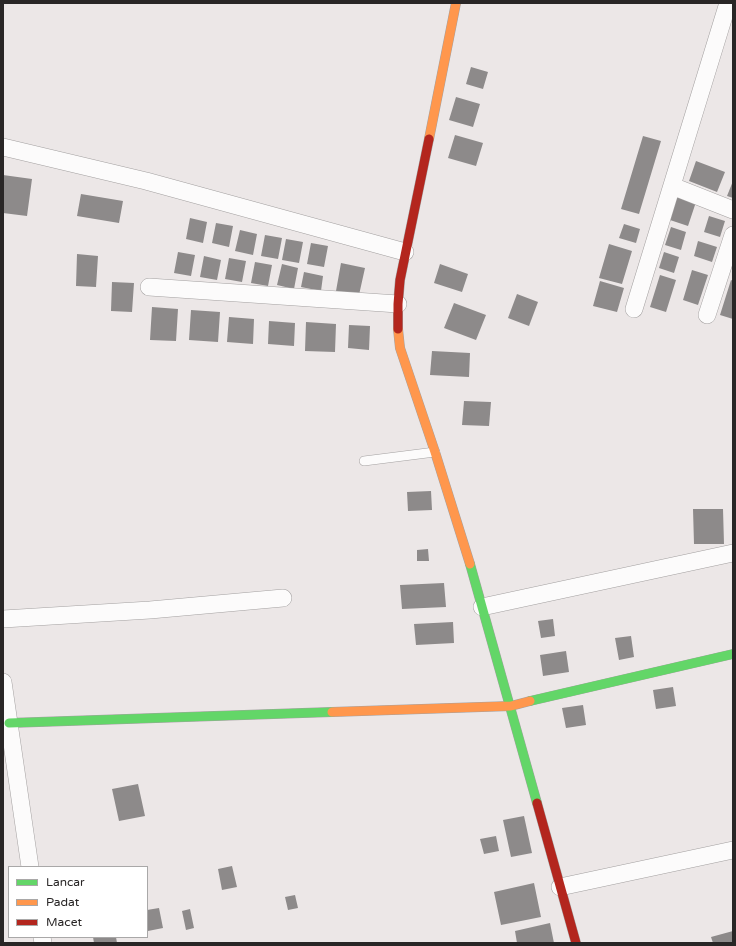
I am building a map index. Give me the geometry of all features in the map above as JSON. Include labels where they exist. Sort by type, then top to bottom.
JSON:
[{"type":"street","points":[[456,3],[400,280],[398,336],[400,348],[435,452],[482,606],[576,943]]},
{"type":"street","points":[[634,309],[728,3]]},
{"type":"street","points":[[3,147],[146,181],[405,252]]},
{"type":"street","points":[[672,186],[733,210]]},
{"type":"street","points":[[708,315],[733,235]]},
{"type":"street","points":[[149,287],[398,304]]},
{"type":"street","points":[[482,606],[733,553]]},
{"type":"street","points":[[3,619],[150,610],[283,598]]},
{"type":"street","points":[[10,723],[511,706],[733,654]]},
{"type":"street","points":[[3,682],[30,866]]},
{"type":"street","points":[[560,888],[733,850]]},
{"type":"lane","points":[[364,460],[435,452]]},
{"type":"building","points":[[471,67],[488,72],[483,89],[466,84]]},
{"type":"building","points":[[456,97],[480,104],[473,127],[449,120]]},
{"type":"building","points":[[455,135],[483,143],[476,166],[448,158]]},
{"type":"building","points":[[643,136],[661,141],[639,214],[621,209]]},
{"type":"building","points":[[696,161],[725,172],[717,192],[689,181]]},
{"type":"building","points":[[3,175],[32,179],[27,216],[3,213]]},
{"type":"building","points":[[733,181],[733,198],[727,196]]},
{"type":"building","points":[[81,194],[123,201],[119,223],[77,216]]},
{"type":"building","points":[[675,195],[696,202],[688,226],[667,219]]},
{"type":"building","points":[[709,216],[725,221],[720,237],[704,232]]},
{"type":"building","points":[[190,218],[207,222],[203,243],[186,239]]},
{"type":"building","points":[[216,223],[233,226],[229,247],[212,243]]},
{"type":"building","points":[[624,224],[640,229],[636,243],[619,238]]},
{"type":"building","points":[[671,227],[686,232],[681,250],[665,245]]},
{"type":"building","points":[[240,230],[257,234],[253,255],[235,251]]},
{"type":"building","points":[[265,235],[282,238],[278,259],[261,256]]},
{"type":"building","points":[[286,239],[303,242],[299,263],[282,260]]},
{"type":"building","points":[[698,241],[717,247],[712,262],[694,256]]},
{"type":"building","points":[[311,243],[328,246],[324,267],[307,264]]},
{"type":"building","points":[[609,244],[632,251],[622,284],[599,278]]},
{"type":"building","points":[[178,252],[195,255],[191,276],[174,273]]},
{"type":"building","points":[[664,252],[679,257],[674,273],[659,268]]},
{"type":"building","points":[[77,254],[98,256],[96,287],[76,286]]},
{"type":"building","points":[[204,256],[221,260],[217,280],[200,277]]},
{"type":"building","points":[[229,258],[246,261],[242,282],[225,279]]},
{"type":"building","points":[[255,262],[272,265],[268,286],[251,283]]},
{"type":"building","points":[[341,263],[365,268],[359,295],[336,291]]},
{"type":"building","points":[[282,264],[298,268],[294,289],[277,285]]},
{"type":"building","points":[[440,264],[468,274],[462,292],[434,283]]},
{"type":"building","points":[[692,270],[708,275],[698,305],[683,300]]},
{"type":"building","points":[[304,272],[323,276],[321,291],[301,287]]},
{"type":"building","points":[[660,275],[676,280],[666,312],[650,307]]},
{"type":"building","points":[[731,280],[733,281],[733,319],[720,315]]},
{"type":"building","points":[[600,281],[624,288],[617,312],[593,306]]},
{"type":"building","points":[[112,282],[134,283],[132,312],[111,311]]},
{"type":"building","points":[[517,294],[538,302],[529,326],[508,318]]},
{"type":"building","points":[[454,303],[486,315],[476,340],[444,328]]},
{"type":"building","points":[[152,307],[178,309],[176,341],[150,340]]},
{"type":"building","points":[[191,310],[220,312],[218,342],[189,340]]},
{"type":"building","points":[[229,317],[254,319],[253,344],[227,342]]},
{"type":"building","points":[[269,321],[295,323],[294,346],[268,344]]},
{"type":"building","points":[[306,322],[336,324],[335,352],[305,351]]},
{"type":"building","points":[[349,325],[370,326],[369,350],[348,348]]},
{"type":"building","points":[[432,351],[470,353],[469,377],[430,375]]},
{"type":"building","points":[[464,401],[491,402],[489,426],[462,425]]},
{"type":"building","points":[[431,491],[432,510],[408,511],[407,492]]},
{"type":"building","points":[[693,509],[723,509],[724,544],[694,544]]},
{"type":"building","points":[[428,549],[429,561],[417,561],[417,550]]},
{"type":"building","points":[[444,583],[446,607],[402,609],[400,585]]},
{"type":"building","points":[[553,619],[555,636],[541,638],[538,621]]},
{"type":"building","points":[[453,622],[454,643],[416,645],[414,624]]},
{"type":"building","points":[[631,636],[634,657],[619,660],[615,638]]},
{"type":"building","points":[[566,651],[569,672],[543,676],[540,655]]},
{"type":"building","points":[[673,687],[676,706],[656,709],[653,690]]},
{"type":"building","points":[[583,705],[586,725],[566,728],[562,708]]},
{"type":"building","points":[[138,784],[145,816],[119,821],[112,789]]},
{"type":"building","points":[[524,816],[532,853],[511,857],[503,820]]},
{"type":"building","points":[[496,836],[499,851],[484,854],[480,839]]},
{"type":"building","points":[[232,866],[237,887],[222,890],[218,869]]},
{"type":"building","points":[[534,883],[541,917],[501,925],[494,892]]},
{"type":"building","points":[[295,895],[298,908],[288,910],[285,897]]},
{"type":"building","points":[[159,908],[163,928],[148,931],[148,910]]},
{"type":"building","points":[[190,909],[194,928],[186,930],[182,911]]},
{"type":"building","points":[[550,923],[554,943],[517,943],[515,931]]},
{"type":"building","points":[[733,931],[733,943],[713,943],[711,937]]},
{"type":"building","points":[[93,938],[116,938],[117,943],[94,943]]},
{"type":"traffic: fast","points":[[470,564],[537,803]]},
{"type":"traffic: fast","points":[[530,701],[733,654]]},
{"type":"traffic: fast","points":[[9,723],[332,712]]},
{"type":"traffic: slow","points":[[429,139],[456,3]]},
{"type":"traffic: slow","points":[[398,329],[400,348],[435,452],[470,564]]},
{"type":"traffic: slow","points":[[332,712],[511,706],[530,701]]},
{"type":"traffic: jam","points":[[398,329],[400,280],[429,139]]},
{"type":"traffic: jam","points":[[537,803],[576,943]]}]
